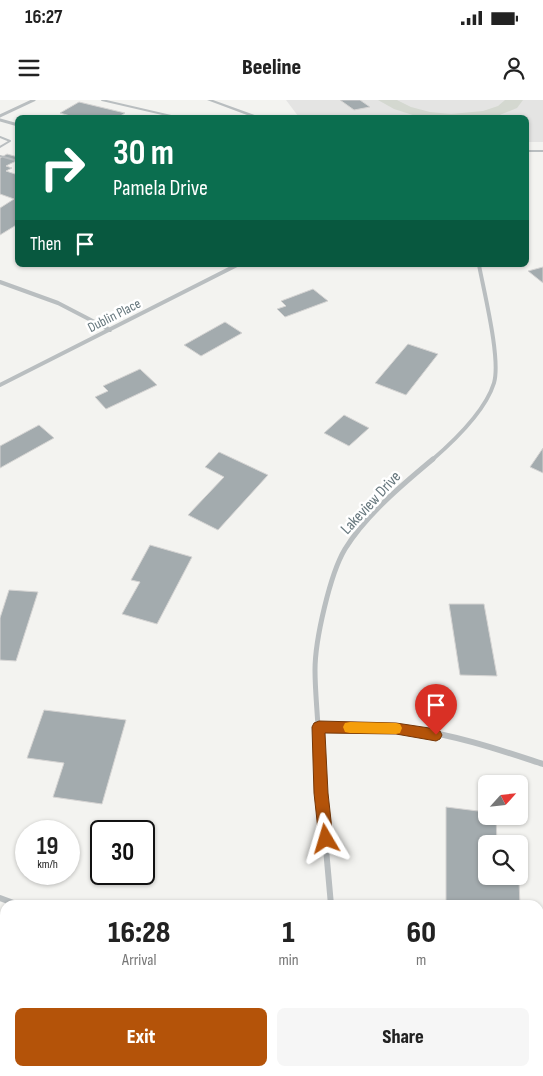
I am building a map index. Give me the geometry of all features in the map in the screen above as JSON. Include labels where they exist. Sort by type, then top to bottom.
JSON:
[{"type":"street","points":[[0,116],[34,100]]},
{"type":"street","points":[[209,100],[252,115]]},
{"type":"street","points":[[0,120],[15,123]]},
{"type":"street","points":[[529,151],[543,151]]},
{"type":"street","name":"Dublin Place","points":[[0,385],[233,267]]},
{"type":"street","name":"Lakeview Drive","points":[[331,900],[321,793],[315,668],[322,620],[329,590],[345,549],[373,514],[414,475],[451,444],[474,417],[487,397],[494,382],[495,356],[480,267]]},
{"type":"street","points":[[0,282],[58,303],[110,330]]},
{"type":"street","points":[[319,727],[396,728],[475,742],[543,764]]},
{"type":"lane","points":[[102,100],[167,115]]},
{"type":"lane","points":[[0,137],[10,141],[0,147]]},
{"type":"lane","points":[[0,156],[15,160]]},
{"type":"shaded area","points":[[286,100],[543,100],[543,142],[529,142],[529,115],[297,115]]},
{"type":"shaded area","points":[[378,100],[397,100],[411,107],[430,112],[451,114],[483,111],[498,106],[505,100],[523,100],[517,108],[500,115],[413,115],[394,109]]},
{"type":"building","points":[[340,100],[360,100],[370,107],[354,110]]},
{"type":"building","points":[[79,102],[125,113],[122,115],[67,115],[60,113]]},
{"type":"building","points":[[7,154],[15,156],[15,162],[6,166],[12,168],[6,171],[15,174],[15,226],[0,235],[0,208],[14,199],[0,194],[0,158]]},
{"type":"building","points":[[543,267],[543,283],[528,271]]},
{"type":"building","points":[[313,289],[328,301],[285,317],[277,309],[286,306],[281,301]]},
{"type":"building","points":[[225,322],[242,333],[201,356],[184,345]]},
{"type":"building","points":[[408,344],[438,354],[406,395],[375,383]]},
{"type":"building","points":[[140,369],[157,385],[106,409],[95,397],[108,391],[103,386]]},
{"type":"building","points":[[344,415],[369,428],[349,446],[324,433]]},
{"type":"building","points":[[39,425],[54,438],[0,468],[0,446]]},
{"type":"building","points":[[543,448],[543,473],[530,467]]},
{"type":"building","points":[[219,452],[268,475],[218,530],[188,515],[224,477],[205,467]]},
{"type":"building","points":[[150,545],[192,557],[157,624],[122,614],[140,582],[131,580]]},
{"type":"building","points":[[9,590],[38,592],[16,661],[0,660],[0,618]]},
{"type":"building","points":[[449,604],[484,604],[497,676],[460,675]]},
{"type":"building","points":[[44,710],[126,720],[102,804],[53,797],[64,763],[27,758]]},
{"type":"building","points":[[446,807],[478,811],[478,825],[496,825],[497,835],[478,835],[478,885],[519,885],[520,900],[446,900]]},
{"type":"slow traffic","points":[[350,727],[396,728]]},
{"type":"route","points":[[326,839],[321,793],[319,727],[396,728],[436,735]]}]
